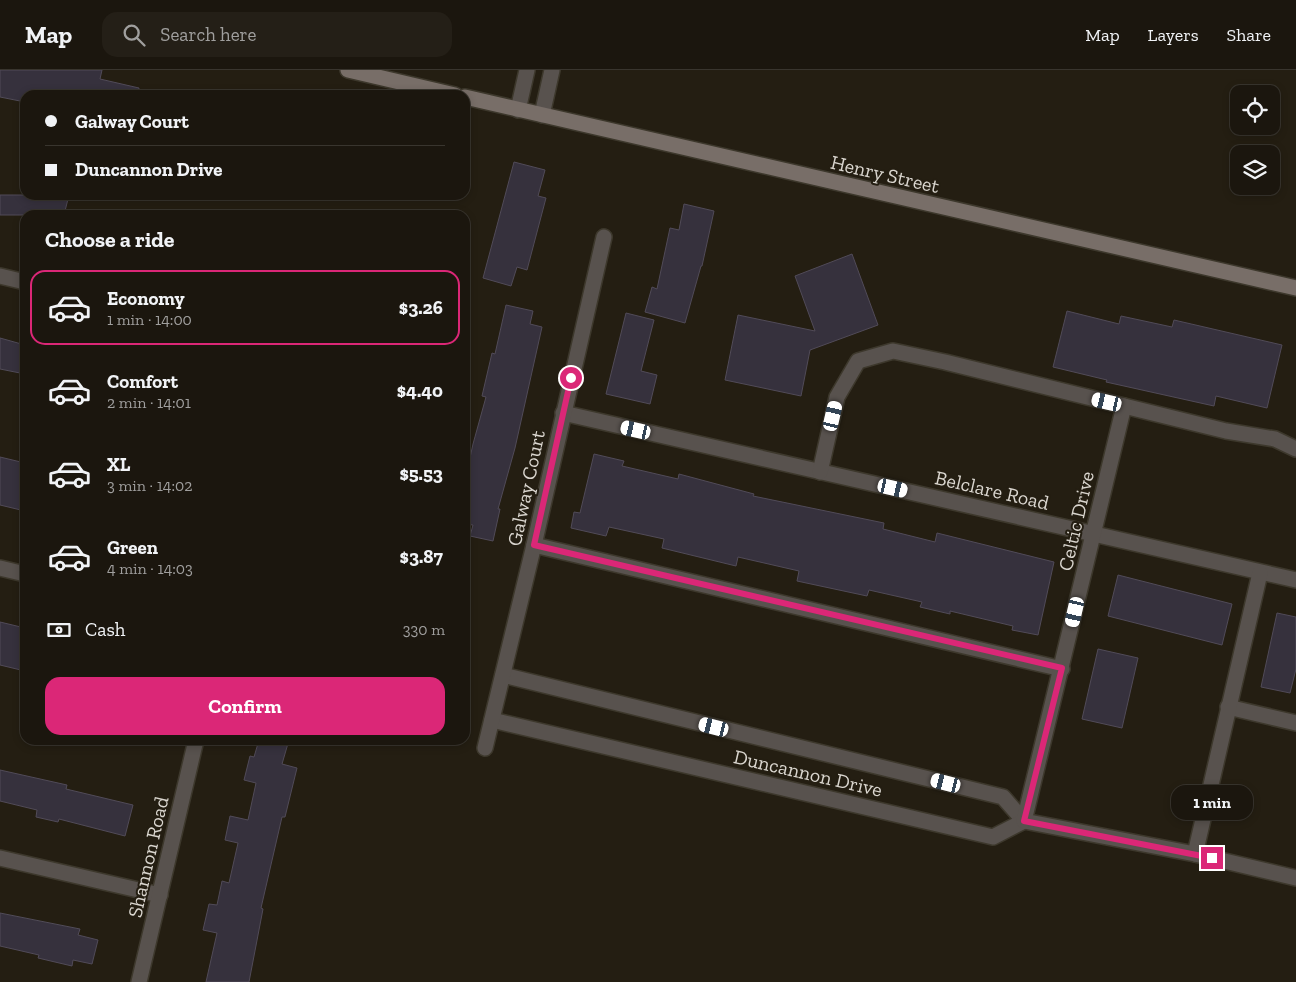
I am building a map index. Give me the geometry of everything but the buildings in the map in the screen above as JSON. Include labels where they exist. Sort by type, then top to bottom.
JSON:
[{"type":"street","points":[[348,70],[434,90]]},
{"type":"street","points":[[518,110],[527,70]]},
{"type":"street","points":[[542,115],[552,70]]},
{"type":"street","name":"Henry Street","points":[[470,99],[1296,288]]},
{"type":"street","name":"Galway Court","points":[[485,748],[534,545],[604,237]]},
{"type":"street","points":[[0,276],[20,281]]},
{"type":"street","points":[[820,472],[837,397],[858,361],[893,351],[1226,431],[1275,440],[1296,449]]},
{"type":"street","name":"Celtic Drive","points":[[1024,821],[1124,406]]},
{"type":"street","name":"Belclare Road","points":[[563,413],[1296,580]]},
{"type":"street","points":[[534,545],[1062,668]]},
{"type":"street","points":[[0,568],[20,573]]},
{"type":"street","points":[[1195,854],[1260,573]]},
{"type":"street","name":"Duncannon Drive","points":[[492,720],[993,837],[1024,821],[1003,797],[502,675]]},
{"type":"street","points":[[1228,707],[1296,722]]},
{"type":"street","name":"Shannon Road","points":[[139,982],[195,745]]},
{"type":"street","points":[[1024,821],[1195,854],[1296,878]]},
{"type":"street","points":[[0,858],[160,895]]},
{"type":"route","points":[[571,378],[534,545],[1062,668],[1024,821],[1212,858]]}]
